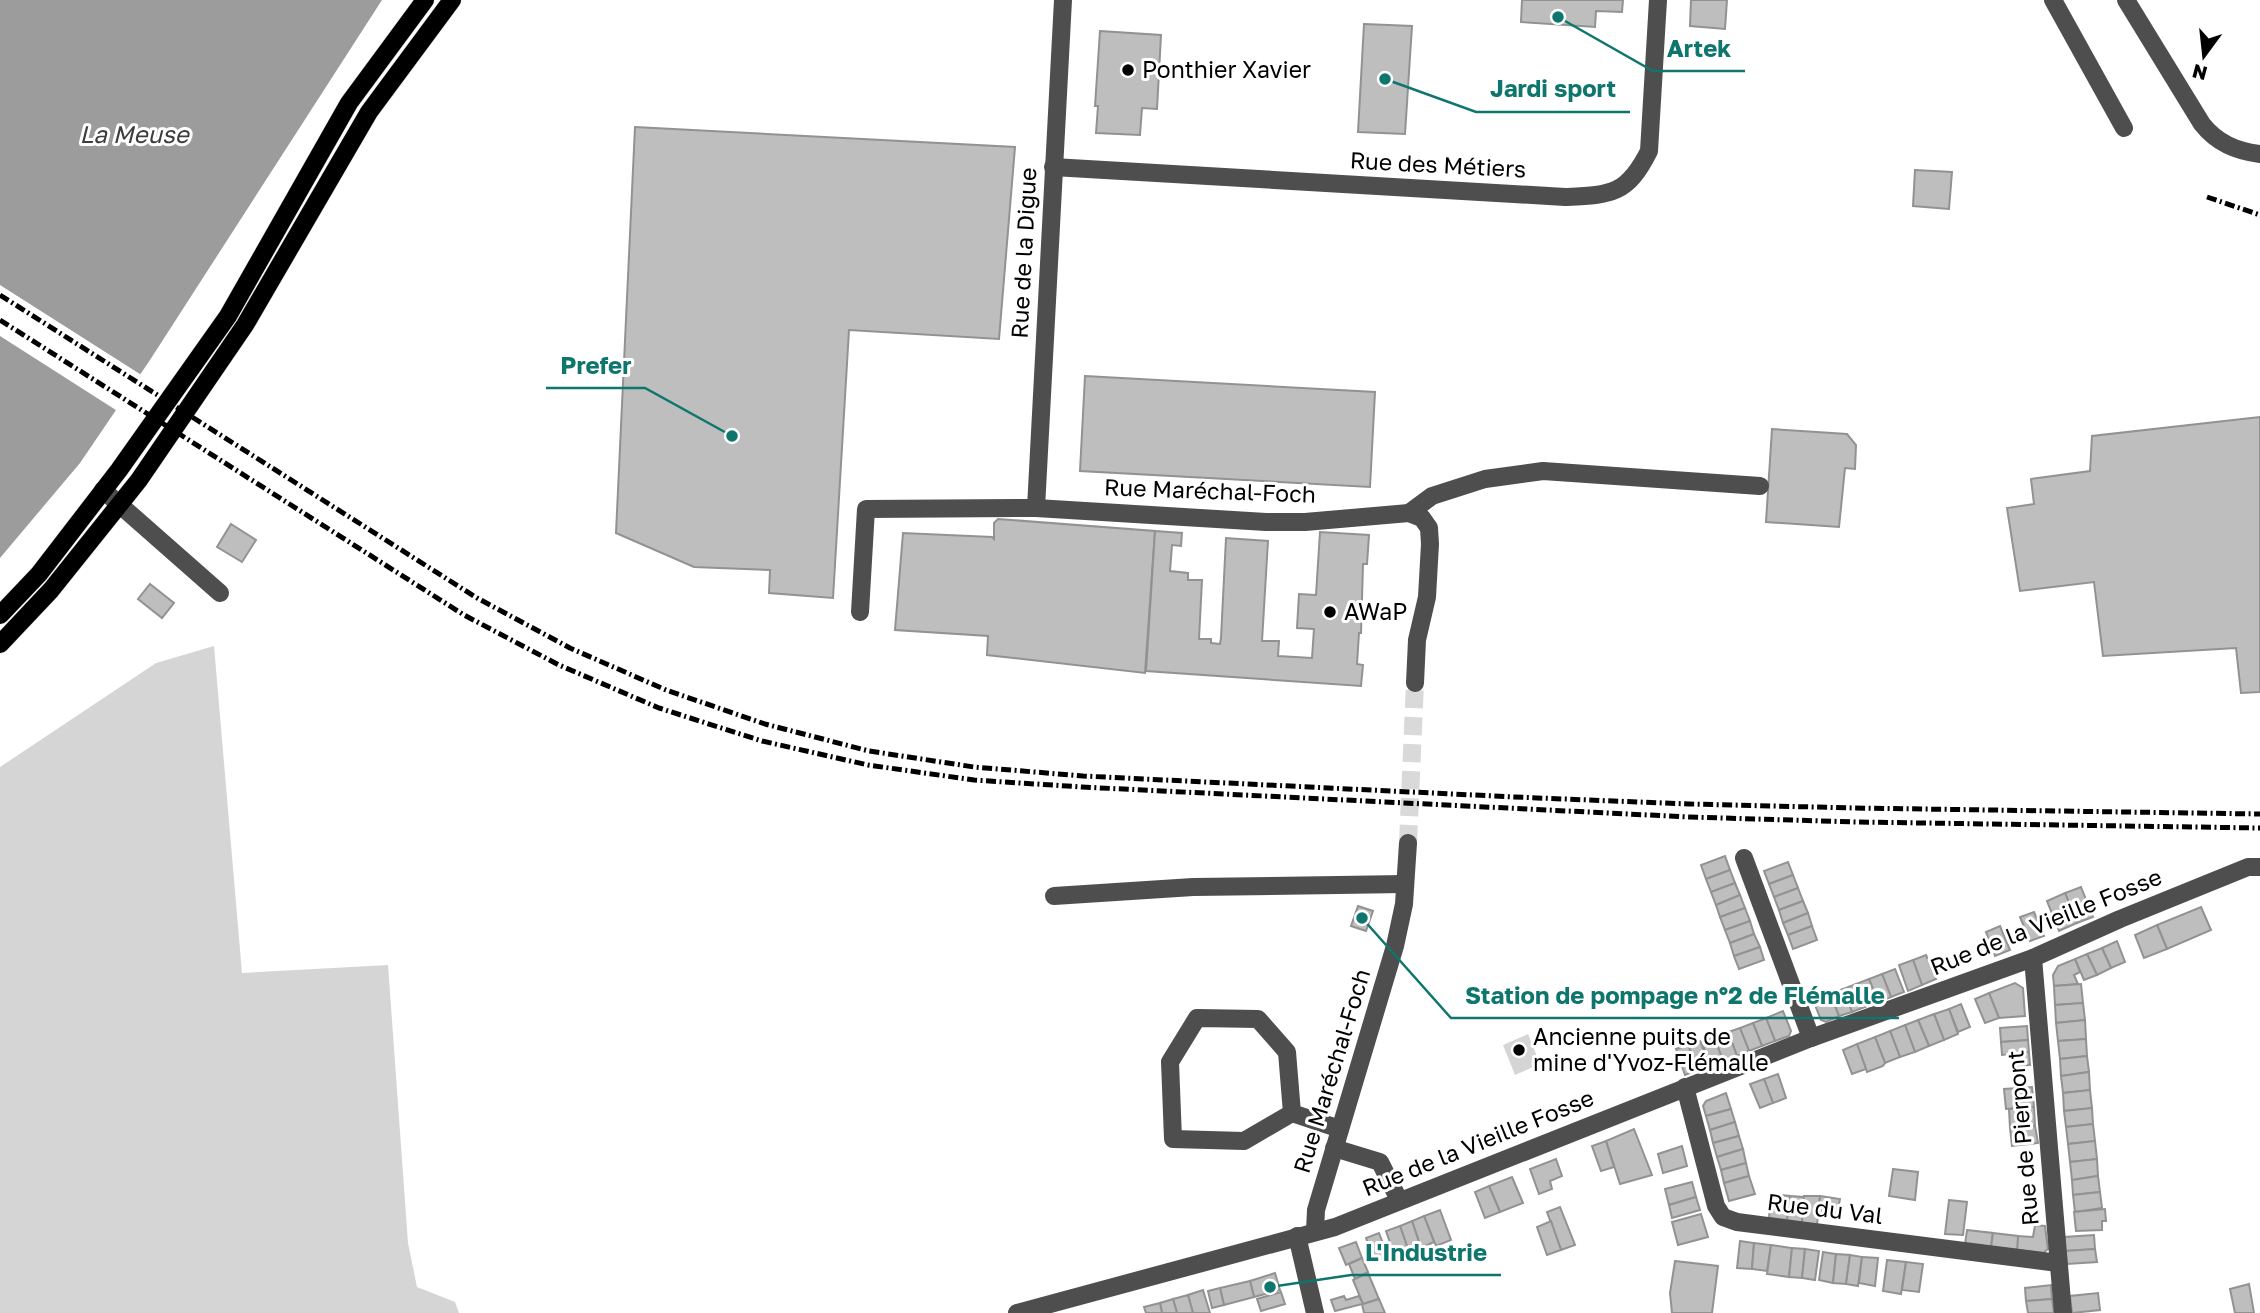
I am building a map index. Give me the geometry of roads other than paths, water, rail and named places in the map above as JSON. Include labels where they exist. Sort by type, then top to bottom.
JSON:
[{"type":"main road","points":[[0,615],[39,574],[103,491],[228,316],[349,103],[425,0]]},
{"type":"main road","points":[[0,644],[51,590],[139,480],[245,325],[369,112],[452,0]]},
{"type":"street","name":"Rue de la Digue","points":[[1035,508],[1063,0]]},
{"type":"street","name":"Rue des Métiers","points":[[1053,167],[1564,197],[1605,195],[1623,186],[1638,172],[1649,150],[1658,0]]},
{"type":"street","points":[[2053,0],[2124,128]]},
{"type":"street","points":[[2126,0],[2206,130],[2226,145],[2260,154]]},
{"type":"street","points":[[1409,513],[1432,496],[1485,479],[1544,471],[1760,486]]},
{"type":"street","points":[[103,491],[220,593]]},
{"type":"street","name":"Rue Maréchal-Foch","points":[[860,612],[866,509],[1035,508],[1266,522],[1305,522],[1409,513]]},
{"type":"street","points":[[1409,513],[1422,518],[1429,528],[1430,544],[1427,597],[1417,640],[1415,683]]},
{"type":"street","name":"Rue Maréchal-Foch","points":[[1315,1231],[1316,1210],[1395,946],[1404,904],[1408,843]]},
{"type":"street","points":[[1744,858],[1811,1038]]},
{"type":"street","name":"Rue de la Vieille Fosse","points":[[1017,1313],[1335,1227],[1811,1038],[2033,958],[2119,919],[2248,867],[2260,867]]},
{"type":"street","points":[[1054,896],[1193,887],[1405,884]]},
{"type":"street","name":"Rue de Pierpont","points":[[2033,958],[2063,1313]]},
{"type":"street","points":[[1292,1113],[1287,1052],[1258,1019],[1197,1018],[1170,1062],[1173,1139],[1244,1141],[1292,1113],[1340,1129]]},
{"type":"street","name":"Rue du Val","points":[[1685,1087],[1716,1206],[1723,1217],[1737,1222],[2057,1263]]},
{"type":"street","points":[[1334,1148],[1380,1161],[1399,1200]]},
{"type":"street","points":[[1297,1236],[1315,1313]]},
{"type":"water","name":"La Meuse","points":[[0,0],[382,0],[150,360],[80,463],[0,558]]},
{"type":"tunnel","points":[[1408,843],[1415,683]]},
{"type":"railway","points":[[2207,197],[2260,215]]},
{"type":"railway","points":[[0,295],[477,598],[570,648],[666,690],[765,724],[869,751],[974,767],[1083,776],[1514,797],[1855,808],[2260,814]]},
{"type":"railway","points":[[0,320],[464,615],[559,665],[659,708],[762,741],[868,765],[974,780],[1082,787],[1689,817],[2260,828]]},
{"type":"place","name":"Artek","points":[[1558,17]]},
{"type":"place","name":"Ponthier Xavier","points":[[1128,70]]},
{"type":"place","name":"Jardi sport","points":[[1385,79]]},
{"type":"place","name":"Prefer","points":[[732,436]]},
{"type":"place","name":"AWaP","points":[[1330,612]]},
{"type":"place","name":"Station de pompage n°2 de Flémalle","points":[[1362,918]]},
{"type":"place","name":"Ancienne puits de mine d'Yvoz-Flémalle","points":[[1519,1050]]},
{"type":"place","name":"L'Industrie","points":[[1270,1287]]}]
